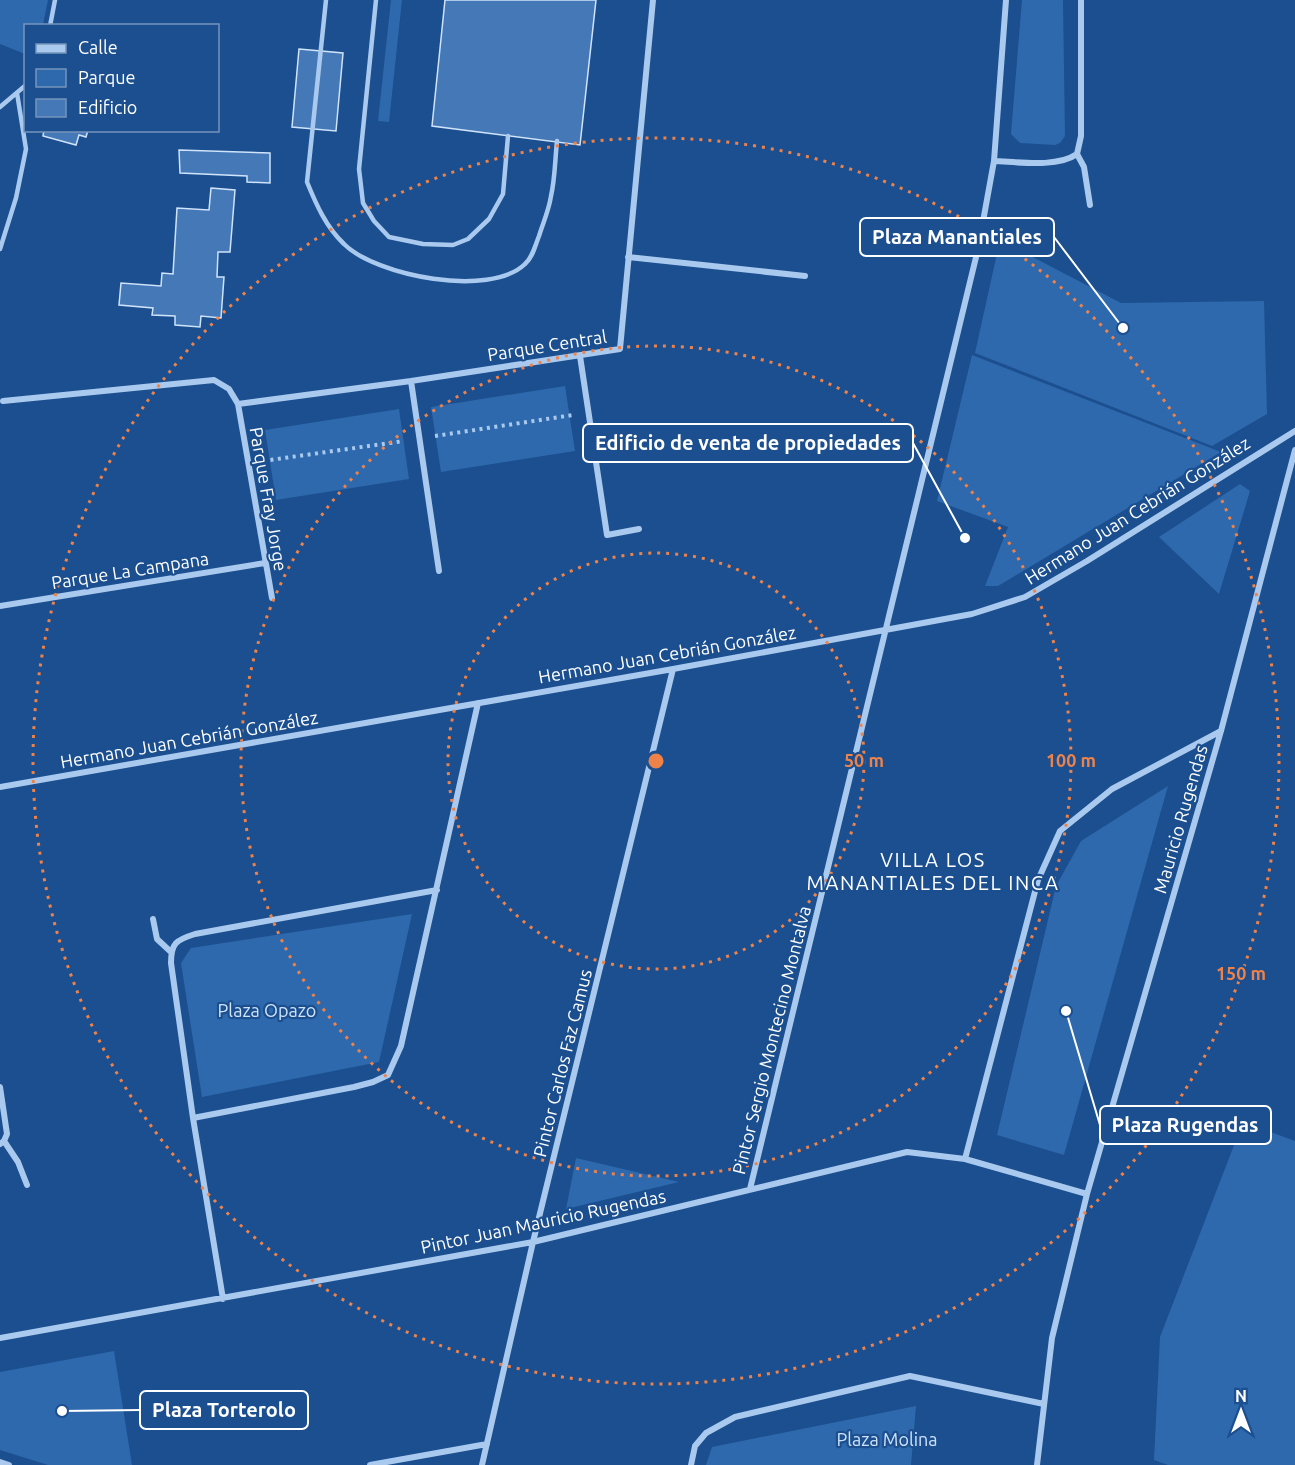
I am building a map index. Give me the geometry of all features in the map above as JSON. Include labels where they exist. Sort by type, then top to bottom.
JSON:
[{"type":"street","name":"Parque Central","points":[[238,404],[411,381],[620,349],[653,0]]},
{"type":"street","name":"Pintor Sergio Montecino Montalva","points":[[750,1189],[978,249],[994,161],[1006,0]]},
{"type":"street","points":[[1081,0],[1081,135],[1077,154],[1084,167],[1090,205]]},
{"type":"street","points":[[994,161],[1058,162],[1077,154]]},
{"type":"street","points":[[628,257],[805,276]]},
{"type":"street","points":[[580,356],[607,535],[639,529]]},
{"type":"street","points":[[3,401],[214,380],[229,389],[238,404]]},
{"type":"street","points":[[411,381],[439,571]]},
{"type":"street","name":"Parque Fray Jorge","points":[[238,404],[272,598]]},
{"type":"street","points":[[591,426],[777,446]]},
{"type":"street","name":"Hermano Juan Cebrián González","points":[[0,787],[972,614],[1025,597],[1087,561],[1295,431]]},
{"type":"street","name":"Mauricio Rugendas","points":[[1037,1465],[1052,1338],[1087,1194],[1221,731],[1295,450]]},
{"type":"street","name":"Parque La Campana","points":[[0,606],[265,563]]},
{"type":"street","name":"Pintor Carlos Faz Camus","points":[[482,1465],[533,1242],[673,669]]},
{"type":"street","points":[[193,1118],[354,1087],[388,1075],[401,1046],[478,703]]},
{"type":"street","points":[[965,1160],[1038,880],[1060,831],[1112,789],[1221,731]]},
{"type":"street","points":[[223,1299],[193,1118],[171,952],[174,944],[182,938],[195,934],[437,890]]},
{"type":"street","points":[[153,919],[157,939],[171,952]]},
{"type":"street","points":[[0,1087],[7,1134],[2,1143],[18,1162],[27,1185]]},
{"type":"street","name":"Pintor Juan Mauricio Rugendas","points":[[0,1338],[533,1242],[907,1152],[965,1160],[1087,1194]]},
{"type":"street","points":[[691,1465],[695,1446],[706,1433],[735,1417],[910,1376],[1044,1404]]},
{"type":"street","points":[[370,1465],[487,1444]]},
{"type":"street","points":[[0,1462],[9,1465]]},
{"type":"lane","points":[[51,24],[55,0]]},
{"type":"lane","points":[[326,0],[307,182],[317,207],[331,228],[345,245],[367,261],[400,273],[445,280],[492,280],[509,275],[524,265],[532,256],[551,197],[557,141]]},
{"type":"lane","points":[[375,0],[358,169],[363,203],[374,221],[389,237],[423,244],[453,245],[468,239],[489,219],[503,194],[508,135]]},
{"type":"lane","points":[[0,107],[24,87]]},
{"type":"lane","points":[[0,249],[16,198],[26,149],[17,93]]},
{"type":"path","points":[[248,463],[589,413]]},
{"type":"green space","points":[[0,0],[48,0],[43,24],[24,24],[24,54],[0,44]]},
{"type":"green space","points":[[391,0],[402,0],[389,122],[378,121]]},
{"type":"green space","points":[[1022,0],[1063,0],[1065,136],[1060,143],[1055,145],[1020,143],[1011,134]]},
{"type":"green space","points":[[1000,240],[1121,303],[1264,301],[1267,414],[1212,446],[975,353]]},
{"type":"green space","points":[[972,355],[1221,452],[998,586],[985,586],[1008,527],[937,501]]},
{"type":"green space","points":[[565,386],[575,451],[441,472],[431,407]]},
{"type":"green space","points":[[399,409],[409,479],[276,500],[265,430]]},
{"type":"green space","points":[[1240,484],[1250,491],[1219,594],[1159,537]]},
{"type":"green space","points":[[1168,786],[1064,1155],[997,1135],[1056,886],[1081,841]]},
{"type":"green space","name":"Plaza Opazo","points":[[412,914],[379,1062],[202,1097],[181,963],[191,948]]},
{"type":"green space","points":[[1243,1122],[1295,1141],[1295,1465],[1168,1465],[1154,1460],[1160,1337]]},
{"type":"green space","points":[[576,1158],[679,1182],[566,1209]]},
{"type":"green space","points":[[114,1351],[132,1465],[48,1465],[0,1450],[0,1372]]},
{"type":"green space","name":"Plaza Molina","points":[[916,1406],[911,1465],[706,1465],[712,1447]]},
{"type":"building","points":[[445,0],[596,0],[580,145],[432,126]]},
{"type":"building","points":[[299,49],[343,53],[336,131],[292,127]]},
{"type":"building","points":[[44,132],[87,132],[86,137],[79,135],[76,145],[43,136]]},
{"type":"building","points":[[179,150],[270,153],[270,183],[247,182],[247,176],[180,173]]},
{"type":"building","points":[[211,188],[235,190],[230,252],[218,252],[217,277],[224,277],[221,318],[201,316],[200,327],[175,325],[175,316],[152,315],[153,308],[119,305],[121,283],[161,286],[162,273],[173,274],[177,208],[209,210]]},
{"type":"place","name":"Plaza Manantiales","points":[[1123,328]]},
{"type":"place","name":"Edificio de venta de propiedades","points":[[965,538]]},
{"type":"place","name":"Plaza Rugendas","points":[[1066,1011]]},
{"type":"place","name":"Plaza Torterolo","points":[[62,1411]]},
{"type":"district","name":"VILLA LOS MANANTIALES DEL INCA","points":[[933,870]]}]
